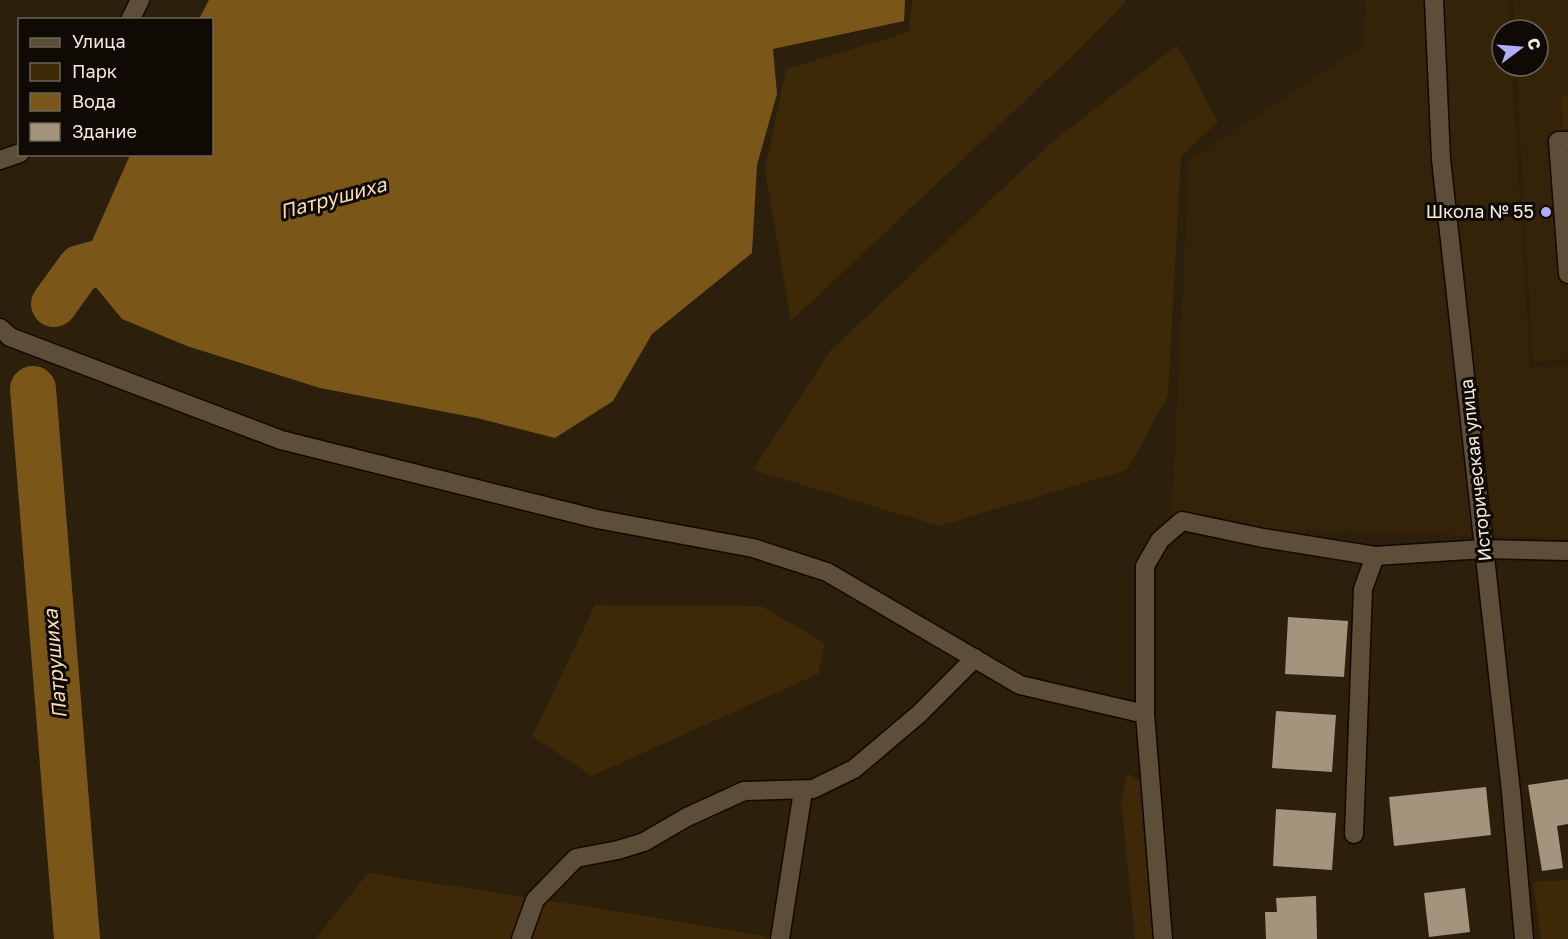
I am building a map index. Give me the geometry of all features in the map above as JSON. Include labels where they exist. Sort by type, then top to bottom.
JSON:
[{"type":"street","points":[[131,18],[140,0]]},
{"type":"street","name":"Историческая улица","points":[[1434,0],[1441,159],[1511,792],[1524,939]]},
{"type":"street","points":[[1568,141],[1558,141],[1568,274]]},
{"type":"street","points":[[0,160],[18,154]]},
{"type":"street","points":[[0,328],[10,337],[280,440],[597,519],[753,548],[827,572],[1020,685],[1145,714]]},
{"type":"street","points":[[1163,939],[1145,714],[1146,566],[1160,540],[1182,521],[1263,538],[1375,556],[1485,549],[1568,551]]},
{"type":"street","points":[[1354,834],[1363,589],[1375,556]]},
{"type":"street","points":[[521,939],[535,900],[576,858],[618,850],[644,842],[687,817],[744,791],[803,791],[813,789],[854,770],[919,714],[975,658]]},
{"type":"street","points":[[780,939],[803,791]]},
{"type":"shaded area","points":[[1366,0],[1509,0],[1510,18],[1490,18],[1490,78],[1513,78],[1530,367],[1568,366],[1568,539],[1171,526],[1189,160],[1363,45]]},
{"type":"shaded area","name":"Школа № 55","points":[[1513,0],[1568,0],[1568,359],[1533,362],[1517,78],[1550,78],[1550,18],[1514,18]]},
{"type":"green space","points":[[912,0],[1127,0],[1081,48],[791,321],[765,171],[786,69],[909,32]]},
{"type":"green space","points":[[1177,45],[1218,122],[1181,156],[1168,396],[1127,470],[939,526],[753,470],[830,351],[1052,142]]},
{"type":"green space","points":[[1568,95],[1568,129],[1564,130],[1561,96]]},
{"type":"green space","points":[[595,605],[761,606],[825,643],[818,674],[592,776],[532,736]]},
{"type":"green space","points":[[1127,773],[1151,789],[1154,939],[1135,939],[1121,799]]},
{"type":"green space","points":[[368,873],[641,915],[780,939],[315,939]]},
{"type":"green space","points":[[1568,880],[1568,939],[1541,939],[1533,882]]},
{"type":"water","points":[[209,0],[905,0],[904,21],[773,49],[777,94],[757,165],[752,253],[652,334],[613,401],[555,438],[477,418],[320,388],[187,346],[122,319],[80,268],[130,156],[213,156],[213,18],[200,18]]},
{"type":"building","points":[[1288,617],[1348,621],[1344,677],[1285,674]]},
{"type":"building","points":[[1276,711],[1336,715],[1332,772],[1272,768]]},
{"type":"building","points":[[1568,779],[1568,824],[1557,826],[1563,868],[1542,871],[1528,785]]},
{"type":"building","points":[[1486,787],[1491,835],[1394,846],[1389,797]]},
{"type":"building","points":[[1276,809],[1336,813],[1332,870],[1273,866]]},
{"type":"building","points":[[1465,888],[1470,932],[1429,937],[1424,893]]},
{"type":"building","points":[[1316,896],[1317,939],[1266,939],[1265,912],[1277,912],[1276,898]]},
{"type":"waterway","name":"Патрушиха","points":[[54,304],[80,268],[143,251]]},
{"type":"waterway","name":"Патрушиха","points":[[33,389],[77,939]]},
{"type":"place","name":"Школа № 55","points":[[1546,212]]}]
